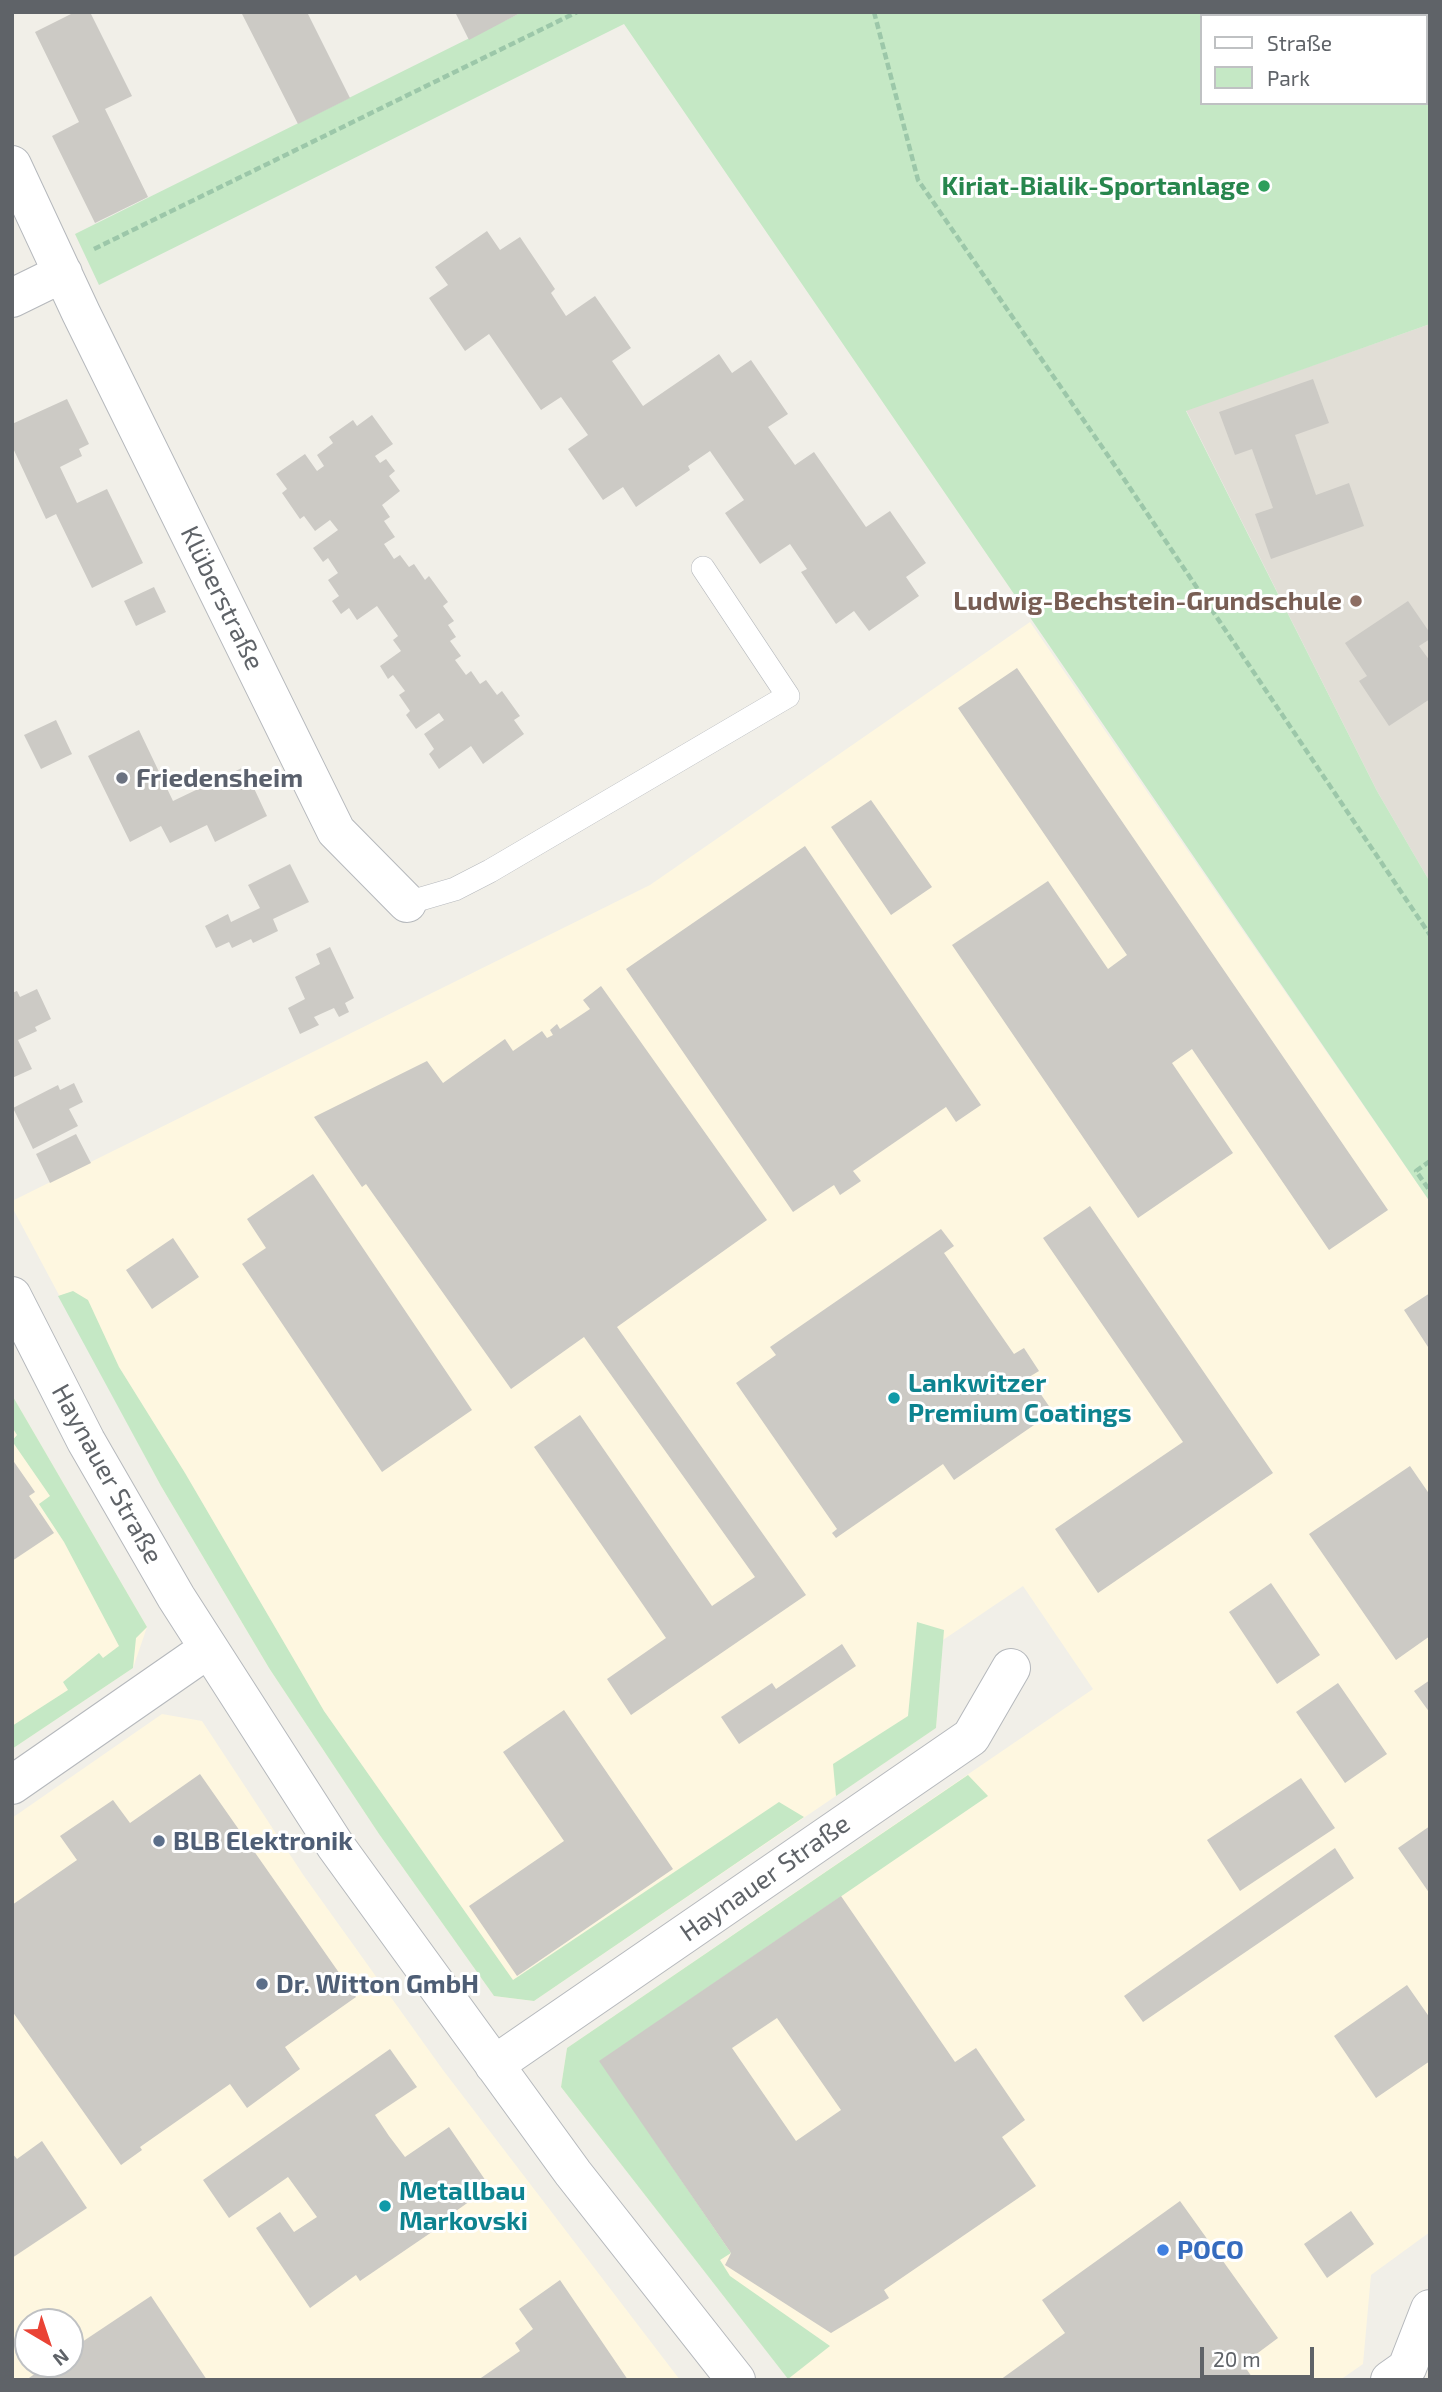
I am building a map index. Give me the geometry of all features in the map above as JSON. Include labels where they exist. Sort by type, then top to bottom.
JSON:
[{"type":"street","name":"Klüberstraße","points":[[12,165],[337,831],[407,904]]},
{"type":"street","points":[[12,298],[61,269]]},
{"type":"street","name":"Haynauer Straße","points":[[12,1296],[86,1441],[208,1649],[335,1846],[573,2173],[736,2380]]},
{"type":"street","points":[[12,1785],[208,1649]]},
{"type":"street","name":"Haynauer Straße","points":[[494,2066],[971,1737],[1011,1668]]},
{"type":"street","points":[[1390,2380],[1407,2368],[1430,2309]]},
{"type":"lane","points":[[407,904],[455,889],[490,871],[788,696],[703,568]]},
{"type":"path","points":[[61,269],[577,12]]},
{"type":"path","points":[[874,12],[918,180],[1120,473],[1430,935]]},
{"type":"path","points":[[1430,1161],[1416,1171],[1430,1191]]},
{"type":"shaded area","name":"Ludwig-Bechstein-Grundschule","points":[[1430,324],[1430,882],[1377,791],[1186,410]]},
{"type":"shaded area","points":[[1030,622],[1430,1202],[1430,2232],[1371,2275],[1363,2364],[1340,2380],[789,2380],[561,2087],[567,2048],[1093,1689],[1023,1586],[943,1640],[936,1728],[534,2001],[494,1996],[379,1834],[269,1668],[161,1486],[12,1207],[12,1201],[650,885]]},
{"type":"shaded area","points":[[12,1395],[147,1627],[133,1668],[12,1749]]},
{"type":"shaded area","points":[[162,1714],[202,1721],[304,1876],[443,2070],[680,2380],[12,2380],[12,1818]]},
{"type":"green space","points":[[522,12],[1430,12],[1430,324],[1186,411],[1377,791],[1430,882],[1430,1202],[624,24],[99,285],[75,234]]},
{"type":"green space","points":[[73,1291],[88,1300],[119,1367],[185,1473],[324,1711],[513,1980],[779,1802],[804,1817],[534,2001],[494,1996],[379,1834],[269,1668],[161,1486],[58,1296]]},
{"type":"green space","points":[[12,1395],[147,1627],[136,1638],[133,1668],[12,1749],[12,1726],[68,1690],[63,1682],[99,1653],[103,1658],[119,1646],[64,1542],[39,1504],[50,1496],[12,1441],[17,1435],[12,1427]]},
{"type":"green space","points":[[917,1622],[944,1630],[936,1728],[836,1796],[833,1764],[908,1716]]},
{"type":"green space","points":[[968,1775],[988,1796],[600,2061],[731,2253],[720,2260],[730,2276],[830,2346],[788,2379],[561,2087],[567,2048]]},
{"type":"building","points":[[75,12],[90,12],[132,96],[105,109],[148,197],[95,223],[52,136],[79,122],[35,32]]},
{"type":"building","points":[[241,12],[307,12],[350,98],[298,124]]},
{"type":"building","points":[[455,12],[522,12],[469,40]]},
{"type":"building","points":[[487,231],[500,250],[520,237],[555,289],[551,293],[566,316],[595,296],[631,348],[612,361],[643,406],[719,354],[732,373],[751,360],[788,414],[768,427],[795,465],[814,452],[866,527],[890,511],[926,563],[906,577],[919,596],[869,631],[854,611],[836,624],[801,572],[807,569],[790,544],[760,564],[725,513],[744,500],[710,451],[688,466],[690,470],[636,507],[623,487],[603,500],[568,449],[588,435],[561,397],[541,410],[489,334],[465,351],[429,298],[448,285],[435,267]]},
{"type":"building","points":[[1313,379],[1329,423],[1295,435],[1316,495],[1349,483],[1364,526],[1271,559],[1255,514],[1273,508],[1252,449],[1235,455],[1219,412]]},
{"type":"building","points":[[67,399],[89,444],[79,449],[82,456],[60,467],[77,503],[107,489],[143,563],[92,588],[56,514],[46,519],[12,446],[12,424]]},
{"type":"building","points":[[372,415],[393,444],[375,456],[380,463],[386,459],[395,471],[389,476],[400,491],[382,505],[390,517],[384,521],[395,537],[384,544],[394,559],[400,555],[409,567],[414,564],[425,580],[429,576],[448,602],[443,606],[454,621],[448,625],[456,637],[450,641],[461,656],[455,660],[466,675],[471,671],[480,684],[486,680],[497,695],[502,691],[520,716],[514,720],[524,734],[483,764],[471,746],[439,769],[429,754],[434,749],[424,734],[444,720],[439,713],[416,729],[406,715],[410,711],[399,695],[405,691],[393,675],[388,679],[380,666],[401,651],[393,640],[398,636],[377,606],[357,620],[349,608],[341,614],[332,601],[339,596],[328,580],[338,573],[328,558],[323,562],[313,548],[338,530],[330,520],[315,531],[304,516],[300,519],[282,493],[287,489],[276,474],[305,454],[317,471],[324,466],[317,455],[333,443],[329,437],[353,420],[357,426]]},
{"type":"building","points":[[154,587],[166,612],[136,626],[124,601]]},
{"type":"building","points":[[1408,601],[1430,633],[1430,639],[1419,646],[1430,661],[1430,699],[1389,726],[1359,681],[1367,676],[1345,643]]},
{"type":"building","points":[[1017,668],[1388,1210],[1329,1250],[1192,1049],[1172,1063],[1233,1153],[1138,1218],[952,945],[1048,881],[1108,969],[1127,955],[958,708]]},
{"type":"building","points":[[56,720],[72,754],[41,769],[24,735]]},
{"type":"building","points":[[139,730],[173,801],[244,767],[267,816],[215,842],[207,825],[170,843],[161,826],[130,842],[88,756]]},
{"type":"building","points":[[871,800],[932,887],[891,915],[831,827]]},
{"type":"building","points":[[805,846],[981,1105],[956,1122],[946,1107],[853,1171],[861,1181],[840,1195],[834,1185],[793,1212],[626,969]]},
{"type":"building","points":[[290,864],[309,902],[273,919],[278,931],[253,943],[251,939],[232,948],[229,942],[216,948],[205,926],[228,914],[231,922],[260,908],[248,885]]},
{"type":"building","points":[[330,947],[354,998],[345,1003],[349,1012],[339,1017],[334,1008],[314,1017],[319,1025],[300,1034],[288,1008],[305,999],[295,977],[320,964],[316,954]]},
{"type":"building","points":[[601,986],[767,1220],[617,1327],[806,1595],[631,1715],[607,1679],[666,1638],[534,1447],[580,1415],[712,1606],[755,1577],[584,1337],[511,1389],[366,1184],[362,1187],[314,1117],[427,1061],[443,1083],[505,1039],[513,1051],[542,1031],[547,1038],[553,1035],[550,1030],[557,1024],[560,1029],[590,1009],[583,1000]]},
{"type":"building","points":[[37,989],[51,1019],[35,1027],[37,1031],[18,1040],[32,1069],[12,1078],[12,993],[17,991],[20,997]]},
{"type":"building","points":[[74,1083],[83,1102],[69,1109],[78,1126],[33,1149],[13,1108],[58,1085],[60,1090]]},
{"type":"building","points":[[76,1134],[91,1163],[50,1183],[36,1154]]},
{"type":"building","points":[[313,1174],[472,1410],[382,1472],[242,1264],[266,1248],[247,1219]]},
{"type":"building","points":[[1090,1206],[1273,1473],[1098,1593],[1055,1529],[1183,1442],[1043,1238]]},
{"type":"building","name":"Lankwitzer Premium Coatings","points":[[941,1229],[954,1246],[944,1253],[1014,1354],[1024,1348],[1039,1371],[1029,1377],[1053,1412],[954,1480],[943,1464],[836,1538],[832,1533],[837,1529],[736,1383],[776,1355],[770,1347]]},
{"type":"building","points":[[173,1238],[199,1277],[152,1309],[126,1270]]},
{"type":"building","points":[[1430,1293],[1430,1350],[1404,1310]]},
{"type":"building","points":[[12,1459],[35,1492],[29,1496],[54,1533],[12,1561]]},
{"type":"building","points":[[1410,1466],[1430,1495],[1430,1636],[1396,1660],[1309,1534]]},
{"type":"building","points":[[1271,1583],[1320,1655],[1277,1684],[1229,1612]]},
{"type":"building","points":[[842,1644],[856,1666],[739,1744],[721,1717],[772,1683],[776,1689]]},
{"type":"building","points":[[1430,1680],[1430,1713],[1414,1691]]},
{"type":"building","points":[[1338,1683],[1387,1754],[1345,1783],[1296,1712]]},
{"type":"building","points":[[564,1710],[673,1869],[517,1976],[469,1906],[564,1841],[503,1752]]},
{"type":"building","points":[[200,1774],[356,1997],[285,2047],[300,2069],[247,2108],[230,2084],[140,2147],[142,2150],[121,2165],[12,2011],[12,1905],[77,1860],[60,1836],[113,1800],[130,1823]]},
{"type":"building","points":[[1301,1778],[1335,1828],[1240,1891],[1207,1840]]},
{"type":"building","points":[[1430,1826],[1430,1894],[1398,1848]]},
{"type":"building","points":[[1335,1848],[1354,1878],[1143,2022],[1124,1996]]},
{"type":"building","points":[[841,1896],[955,2062],[976,2048],[1025,2120],[1002,2137],[1036,2186],[884,2290],[889,2298],[831,2333],[725,2265],[731,2253],[599,2061]],"holes":[[[777,2018],[841,2110],[796,2141],[732,2048]]]},
{"type":"building","points":[[1407,1985],[1430,2018],[1430,2061],[1376,2098],[1334,2036]]},
{"type":"building","points":[[390,2049],[417,2087],[375,2115],[389,2136],[405,2157],[449,2127],[490,2187],[446,2218],[448,2221],[360,2281],[356,2275],[310,2308],[256,2228],[280,2212],[294,2232],[317,2217],[288,2177],[229,2218],[203,2180]]},
{"type":"building","points":[[42,2141],[87,2208],[12,2258],[12,2153],[17,2159]]},
{"type":"building","name":"POCO","points":[[1180,2201],[1278,2338],[1243,2364],[1254,2380],[1000,2380],[1065,2333],[1042,2300]]},
{"type":"building","points":[[1351,2211],[1374,2244],[1327,2278],[1304,2244]]},
{"type":"building","points":[[560,2280],[628,2380],[478,2380],[520,2351],[515,2343],[533,2329],[519,2309]]},
{"type":"building","points":[[151,2296],[207,2380],[26,2380],[84,2378],[84,2341]]},
{"type":"place","name":"Kiriat-Bialik-Sportanlage","points":[[1264,186]]},
{"type":"place","name":"Ludwig-Bechstein-Grundschule","points":[[1356,601]]},
{"type":"place","name":"Friedensheim","points":[[122,778]]},
{"type":"place","name":"Lankwitzer Premium Coatings","points":[[894,1398]]},
{"type":"place","name":"BLB Elektronik","points":[[159,1841]]},
{"type":"place","name":"Dr. Witton GmbH","points":[[262,1984]]},
{"type":"place","name":"Metallbau Markovski","points":[[385,2206]]},
{"type":"place","name":"POCO","points":[[1163,2250]]}]
